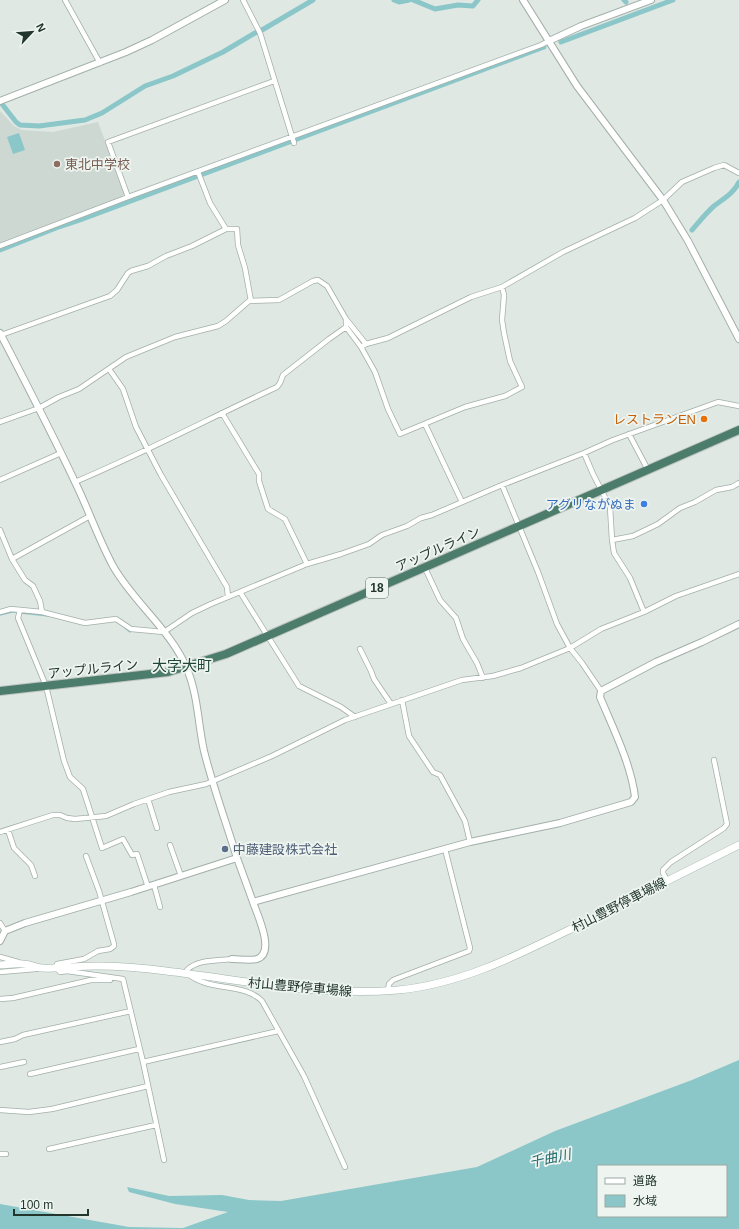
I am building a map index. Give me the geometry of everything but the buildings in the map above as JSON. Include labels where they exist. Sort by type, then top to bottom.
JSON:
[{"type":"highway","name":"アップルライン","points":[[0,691],[168,672],[187,668],[267,637],[739,430]]},
{"type":"main road","name":"村山豊野停車場線","points":[[0,965],[24,964],[41,968],[96,966],[130,968],[336,992],[388,990],[425,985],[467,975],[500,963],[739,845]]},
{"type":"street","points":[[65,0],[100,63]]},
{"type":"street","points":[[0,101],[100,63],[152,40],[225,0]]},
{"type":"street","points":[[243,0],[260,33],[292,140]]},
{"type":"street","points":[[524,0],[577,86],[663,200],[688,241],[739,339]]},
{"type":"street","points":[[0,246],[128,197],[199,174],[292,140],[541,45],[581,26],[636,3],[651,0]]},
{"type":"street","points":[[128,197],[108,142],[274,81]]},
{"type":"street","points":[[361,347],[366,344],[388,338],[471,297],[502,287],[563,252],[635,218],[663,200],[682,182],[724,165],[739,173]]},
{"type":"street","points":[[199,174],[210,203],[226,230]]},
{"type":"street","points":[[251,301],[245,268],[238,245],[237,229],[226,230],[166,256],[148,266],[131,271],[128,273],[117,290],[110,296],[0,334],[39,408],[114,567],[134,596],[164,632],[179,653],[187,668],[196,697],[202,741],[212,781],[252,902],[261,923],[266,947],[262,955],[257,959],[232,959],[200,962],[192,965],[188,970],[188,974],[195,980],[207,984],[249,991],[262,1001],[304,1076],[345,1167]]},
{"type":"street","points":[[0,422],[39,408],[59,397],[79,389],[126,357],[175,337],[218,326],[251,301],[279,300],[313,280],[318,280],[327,286],[346,319],[366,344]]},
{"type":"street","points":[[346,319],[346,328],[361,347],[375,372],[388,409],[400,434],[465,407],[505,396],[522,387],[510,361],[504,333],[502,320],[504,295],[502,287]]},
{"type":"street","points":[[75,482],[116,465],[278,387],[283,375],[329,339],[346,328]]},
{"type":"street","points":[[109,369],[123,389],[133,419],[147,449],[227,587],[228,597]]},
{"type":"street","points":[[0,612],[11,609],[42,612],[85,623],[116,619],[131,629],[164,632],[192,613],[228,597],[307,564],[342,554],[369,544],[382,535],[407,526],[421,518],[613,440],[718,402],[739,406]]},
{"type":"street","points":[[222,413],[259,474],[259,481],[268,509],[285,519],[307,564]]},
{"type":"street","points":[[425,424],[462,502]]},
{"type":"street","points":[[629,434],[648,470]]},
{"type":"street","points":[[0,480],[61,453]]},
{"type":"street","points":[[584,453],[610,507],[614,553],[630,578],[644,612]]},
{"type":"street","points":[[612,540],[633,536],[658,524],[680,508],[696,502],[716,490],[732,487],[739,483]]},
{"type":"street","points":[[252,902],[470,842],[560,822],[631,802],[635,797],[634,786],[621,748],[600,697],[600,691],[582,663],[570,648],[557,624],[520,526],[502,485]]},
{"type":"street","points":[[12,559],[90,516]]},
{"type":"street","points":[[0,530],[12,559],[25,580],[32,586],[40,601],[42,612]]},
{"type":"street","points":[[425,568],[440,600],[456,618],[463,640],[477,663],[483,678]]},
{"type":"street","points":[[0,832],[53,815],[60,815],[75,819],[92,819],[110,815],[169,792],[206,784],[272,756],[322,730],[402,700],[462,680],[493,676],[521,668],[570,648],[601,629],[644,612],[676,596],[739,574]]},
{"type":"street","points":[[240,592],[299,686],[341,707],[355,717]]},
{"type":"street","points":[[20,610],[18,618],[46,686],[64,761],[70,777],[83,789],[102,848],[123,839],[132,855],[137,854],[160,907]]},
{"type":"street","points":[[600,691],[646,667],[739,624]]},
{"type":"street","points":[[360,649],[374,679],[391,704]]},
{"type":"street","points":[[402,700],[409,736],[432,772],[440,776],[465,820],[470,842]]},
{"type":"street","points":[[667,880],[663,870],[671,862],[724,828],[726,824],[714,760]]},
{"type":"street","points":[[148,799],[157,828]]},
{"type":"street","points":[[8,830],[14,848],[31,865],[35,876]]},
{"type":"street","points":[[170,845],[181,876]]},
{"type":"street","points":[[388,990],[389,984],[393,980],[469,951],[470,948],[445,849]]},
{"type":"street","points":[[86,856],[102,901],[114,946],[110,949],[98,951],[84,959],[57,964],[56,967],[60,972],[68,971],[123,979]]},
{"type":"street","points":[[0,941],[5,931],[25,923],[151,886],[237,858]]},
{"type":"street","points":[[0,923],[5,931]]},
{"type":"street","points":[[0,958],[24,964]]},
{"type":"street","points":[[0,972],[41,968]]},
{"type":"street","points":[[0,999],[14,998],[91,980],[123,979]]},
{"type":"street","points":[[123,979],[164,1160]]},
{"type":"street","points":[[0,1042],[15,1039],[23,1035],[131,1011]]},
{"type":"street","points":[[143,1062],[213,1045],[278,1032]]},
{"type":"street","points":[[30,1074],[139,1049]]},
{"type":"street","points":[[0,1067],[24,1062]]},
{"type":"street","points":[[0,1110],[29,1112],[46,1110],[148,1086]]},
{"type":"street","points":[[48,1149],[156,1125]]},
{"type":"street","points":[[0,1154],[6,1154]]},
{"type":"shaded area","name":"東北中学校","points":[[0,111],[14,126],[22,130],[53,132],[98,122],[126,196],[0,245]]},
{"type":"water","points":[[19,133],[25,150],[13,154],[7,137]]},
{"type":"water","name":"千曲川","points":[[739,1060],[739,1229],[0,1229],[0,1204],[129,1227],[183,1228],[228,1212],[175,1204],[129,1192],[127,1187],[169,1196],[222,1195],[249,1200],[281,1201],[477,1167],[555,1131],[692,1080]]},
{"type":"waterway","points":[[262,30],[313,0]]},
{"type":"waterway","points":[[394,0],[399,2],[409,0]]},
{"type":"waterway","points":[[413,0],[435,9],[458,5],[473,6],[478,0]]},
{"type":"waterway","points":[[561,42],[673,0]]},
{"type":"waterway","points":[[2,104],[20,125],[39,126],[85,120],[102,113],[145,86],[173,76],[223,52],[255,33]]},
{"type":"waterway","points":[[0,250],[544,47]]},
{"type":"waterway","points":[[692,230],[711,209],[731,193],[739,182]]},
{"type":"waterway","points":[[0,615],[18,612]]},
{"type":"waterway","points":[[21,613],[49,616]]},
{"type":"waterway","points":[[125,628],[130,632]]},
{"type":"place","name":"東北中学校","points":[[57,164]]},
{"type":"place","name":"レストランEN","points":[[704,419]]},
{"type":"place","name":"アグリながぬま","points":[[644,504]]},
{"type":"place","name":"中藤建設株式会社","points":[[225,849]]},
{"type":"district","name":"大字大町","points":[[182,665]]}]
